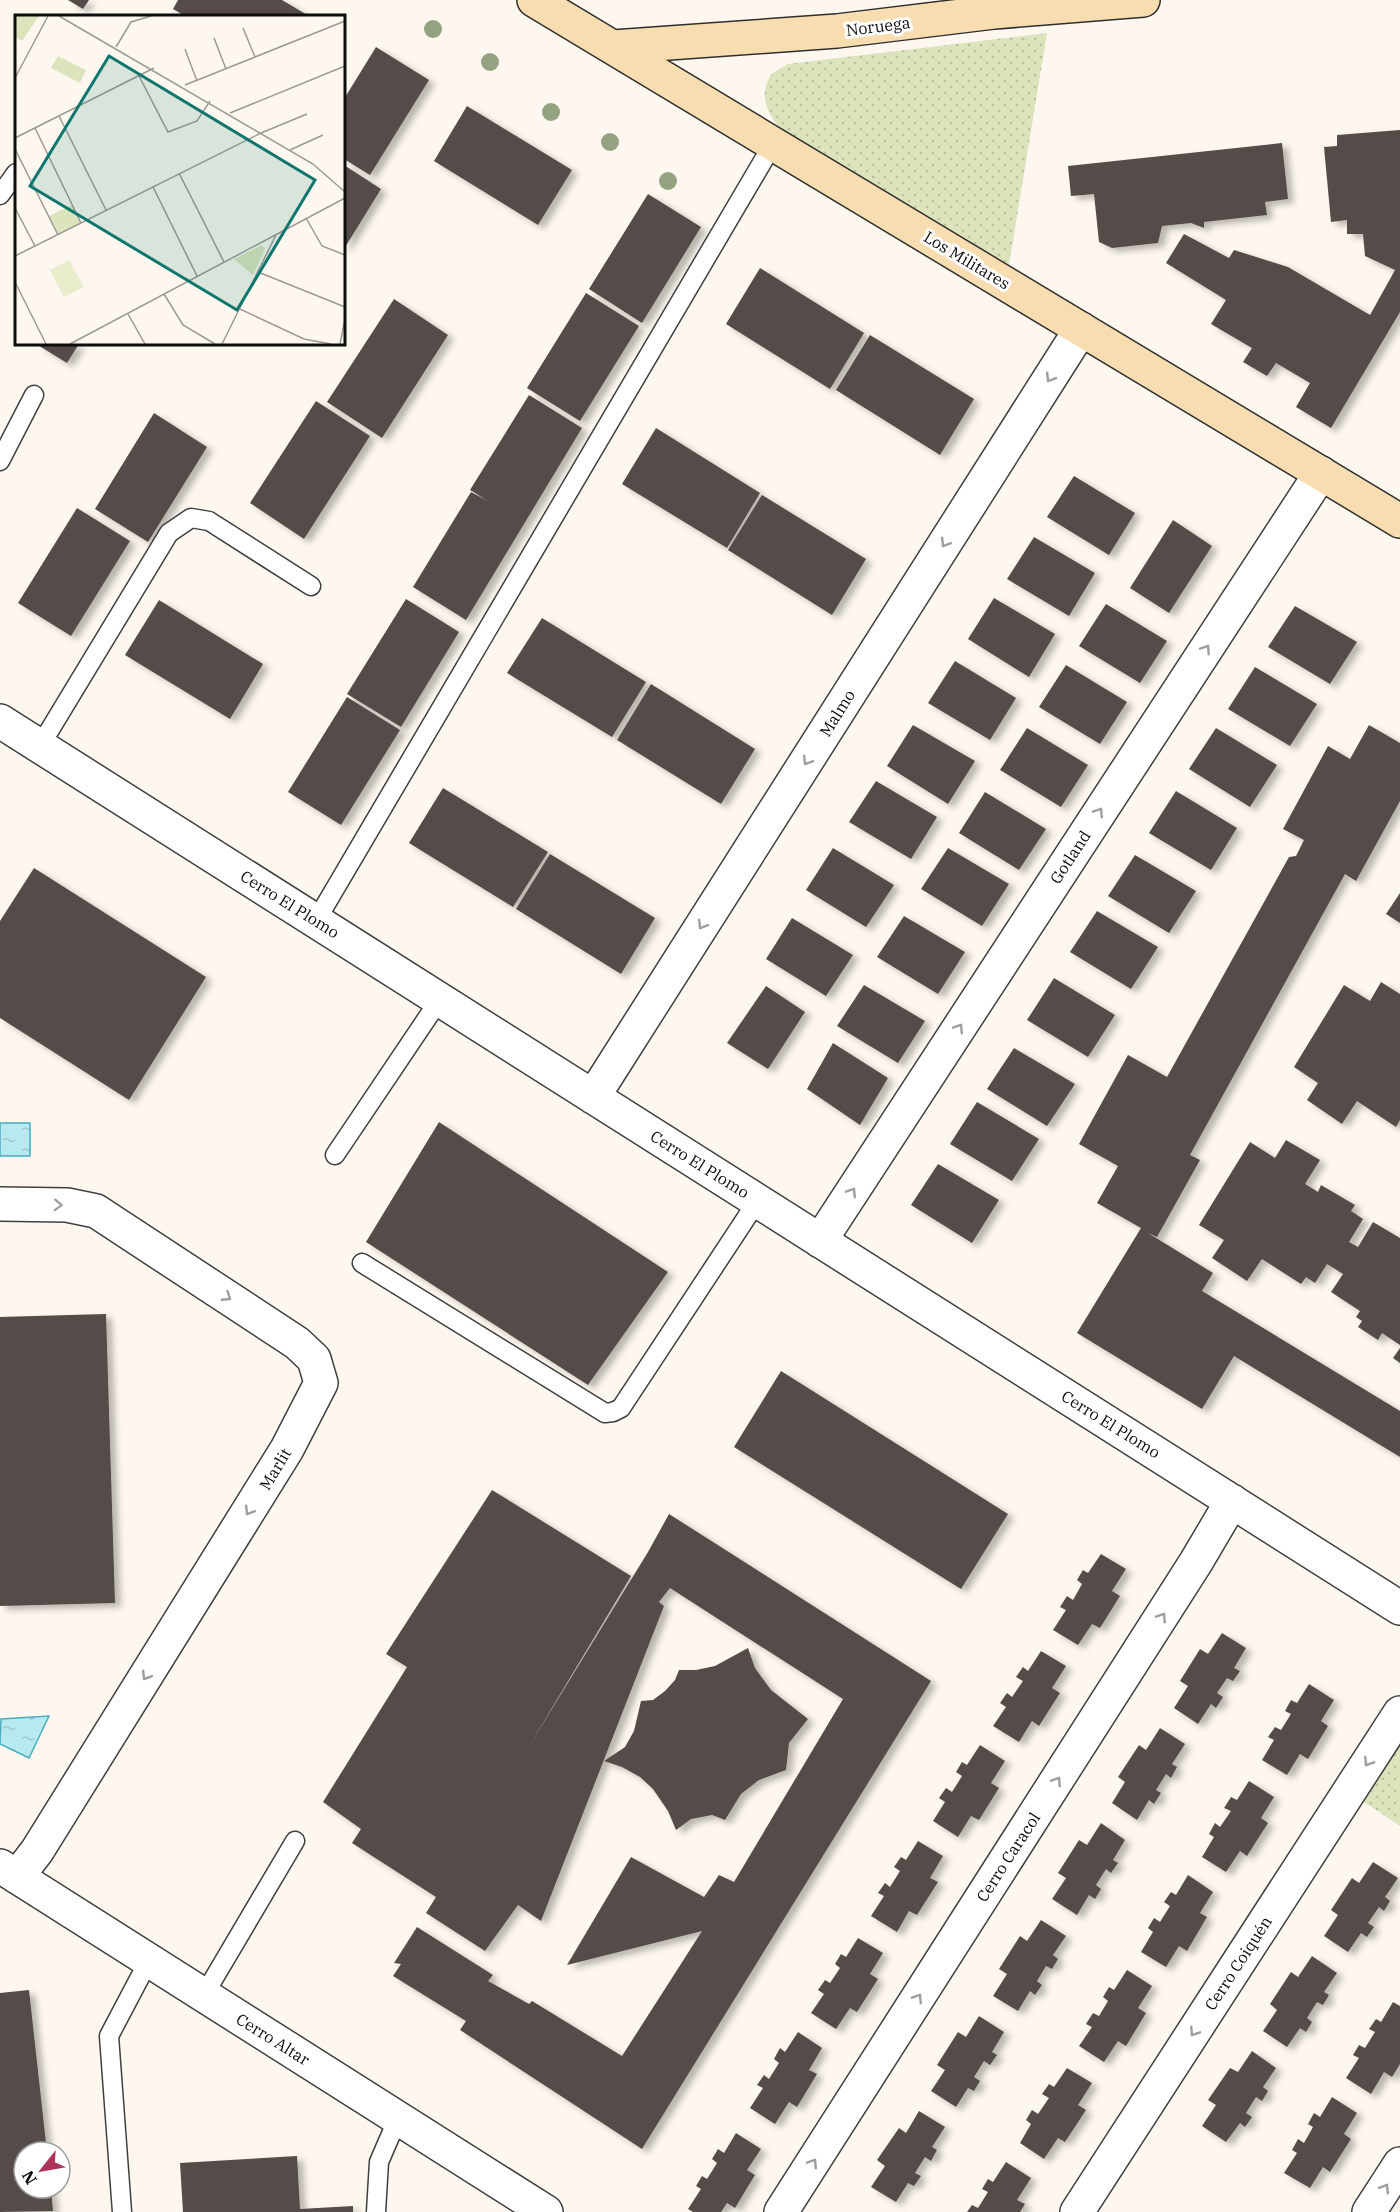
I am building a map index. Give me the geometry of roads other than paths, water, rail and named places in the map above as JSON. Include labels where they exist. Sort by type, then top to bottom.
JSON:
[{"type":"main road","name":"Los Militares","points":[[534,0],[1400,520]]},
{"type":"main road","name":"Noruega","points":[[613,47],[837,31],[994,6],[1143,0]]},
{"type":"street","name":"Malmo","points":[[593,1097],[1081,329]]},
{"type":"street","name":"Gotland","points":[[820,1240],[1321,473]]},
{"type":"street","name":"Cerro El Plomo","points":[[0,721],[1400,1608]]},
{"type":"street","name":"Marlit","points":[[0,1204],[67,1204],[96,1211],[297,1343],[314,1359],[321,1383],[288,1449],[37,1851],[8,1871]]},
{"type":"street","name":"Cerro Caracol","points":[[781,2212],[1196,1562],[1232,1501]]},
{"type":"street","name":"Cerro Coiquén","points":[[1077,2212],[1400,1713]]},
{"type":"street","name":"Cerro Altar","points":[[8,1871],[546,2212]]},
{"type":"street","points":[[1370,2212],[1400,2164]]},
{"type":"lane","points":[[316,921],[774,144]]},
{"type":"lane","points":[[0,195],[15,174]]},
{"type":"lane","points":[[0,461],[34,395]]},
{"type":"lane","points":[[40,746],[169,533],[191,518],[209,521],[311,586]]},
{"type":"lane","points":[[335,1155],[440,999]]},
{"type":"lane","points":[[362,1263],[605,1413],[613,1412],[621,1408],[758,1200]]},
{"type":"lane","points":[[204,1995],[295,1841]]},
{"type":"lane","points":[[122,2212],[109,2036],[148,1960]]},
{"type":"lane","points":[[376,2212],[379,2162],[398,2118]]},
{"type":"water","points":[[0,1123],[30,1123],[30,1156],[0,1156]]},
{"type":"water","points":[[49,1716],[29,1758],[0,1744],[1,1719]]}]
